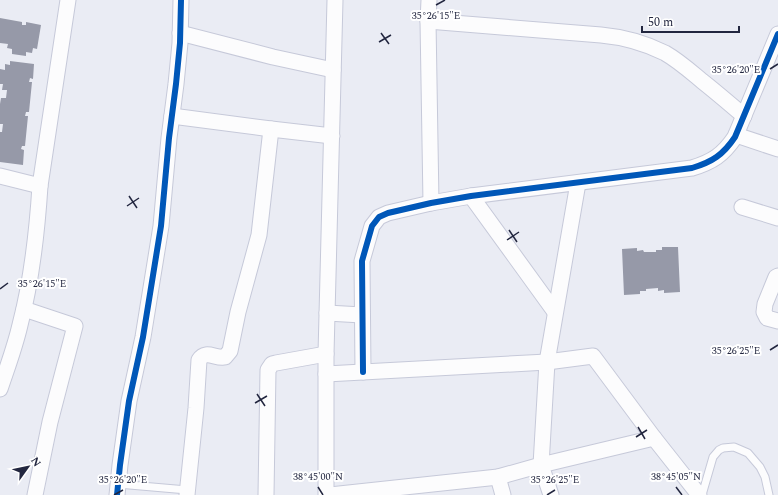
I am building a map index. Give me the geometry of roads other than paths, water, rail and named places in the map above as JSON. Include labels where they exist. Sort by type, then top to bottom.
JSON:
[{"type":"street","points":[[0,389],[11,358],[24,309],[34,257],[40,186],[68,0]]},
{"type":"street","points":[[118,489],[122,446],[129,401],[143,337],[161,226],[169,138],[179,57],[181,0]]},
{"type":"street","points":[[326,495],[326,354],[335,0]]},
{"type":"street","points":[[429,0],[428,21],[431,202]]},
{"type":"street","points":[[428,21],[601,35],[634,41],[660,51],[678,61],[744,116]]},
{"type":"street","points":[[180,33],[266,55],[334,70]]},
{"type":"street","points":[[363,372],[362,261],[372,226],[379,217],[388,213],[431,202],[692,168],[712,161],[729,146],[736,135],[778,34]]},
{"type":"street","points":[[172,116],[332,136]]},
{"type":"street","points":[[187,493],[196,408],[199,360],[205,354],[222,358],[225,357],[230,351],[238,312],[259,235],[271,129]]},
{"type":"street","points":[[736,135],[778,149]]},
{"type":"street","points":[[0,176],[40,186]]},
{"type":"street","points":[[551,495],[541,465],[547,362],[578,183]]},
{"type":"street","points":[[471,196],[555,312]]},
{"type":"street","points":[[742,207],[778,218]]},
{"type":"street","points":[[778,276],[776,277],[770,290],[764,312],[767,318],[778,321]]},
{"type":"street","points":[[24,309],[75,326],[50,422],[35,495]]},
{"type":"street","points":[[327,313],[362,315]]},
{"type":"street","points":[[266,495],[268,370],[272,364],[326,354]]},
{"type":"street","points":[[326,374],[547,362],[592,356],[654,438],[700,495]]},
{"type":"street","points":[[330,495],[498,477],[541,465],[654,438]]},
{"type":"street","points":[[498,477],[503,495]]},
{"type":"lane","points":[[700,495],[713,458],[719,450],[734,447],[748,453],[760,467],[765,477],[769,495]]},
{"type":"lane","points":[[118,489],[187,493]]}]
